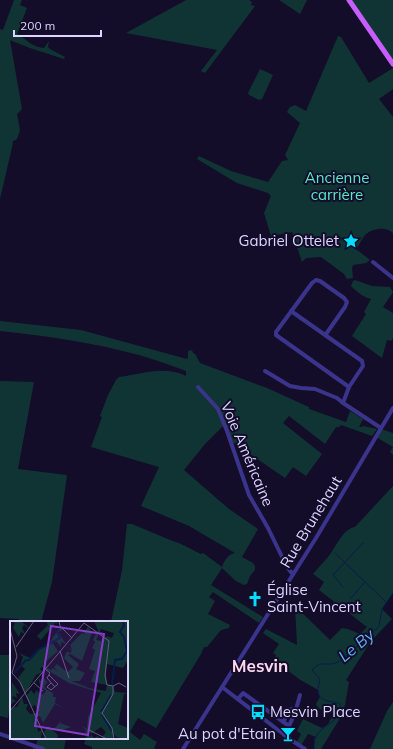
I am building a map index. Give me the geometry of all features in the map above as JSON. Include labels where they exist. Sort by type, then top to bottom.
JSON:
[{"type":"main road","points":[[350,0],[393,64]]},
{"type":"street","points":[[373,262],[393,278]]},
{"type":"street","points":[[326,334],[346,307],[347,302],[344,298],[320,281],[316,280],[276,332],[277,336],[349,387]]},
{"type":"street","points":[[291,311],[326,334],[363,362],[363,366],[349,387],[343,403]]},
{"type":"street","points":[[265,371],[290,386],[315,389],[337,398],[381,428]]},
{"type":"street","name":"Voie Américaine","points":[[198,387],[218,409],[249,495],[286,565],[293,574]]},
{"type":"street","name":"Rue Brunehaut","points":[[183,749],[293,574],[393,408]]},
{"type":"street","points":[[222,687],[284,735],[305,749]]},
{"type":"street","points":[[238,699],[243,693],[289,726]]},
{"type":"street","points":[[284,735],[295,713],[300,695]]},
{"type":"street","points":[[284,722],[291,709]]},
{"type":"street","points":[[0,734],[10,737]]},
{"type":"street","points":[[14,739],[43,749]]},
{"type":"green space","points":[[14,0],[22,0],[20,5],[27,8],[17,34],[33,45],[44,48],[49,41],[48,47],[50,49],[65,57],[64,59],[10,40],[22,109],[17,114],[20,130],[17,139],[12,142],[0,199],[0,29],[3,30]]},
{"type":"green space","points":[[186,0],[249,0],[252,2],[251,5],[255,6],[205,73],[201,71],[217,50],[126,33]]},
{"type":"green space","points":[[279,0],[307,0],[300,14]]},
{"type":"green space","points":[[349,0],[393,0],[393,64]]},
{"type":"green space","name":"Ancienne carrière","points":[[338,36],[341,37],[369,83],[393,68],[393,89],[379,99],[393,117],[393,233],[387,229],[375,229],[365,235],[356,249],[370,260],[366,263],[353,265],[353,278],[347,279],[344,274],[321,257],[306,258],[302,262],[292,232],[271,236],[264,213],[271,196],[268,193],[237,183],[197,159],[199,156],[231,171],[268,182],[282,161],[288,160],[285,155],[300,123],[287,112],[290,107],[295,105],[306,111]]},
{"type":"green space","points":[[260,69],[273,75],[262,99],[259,100],[248,93]]},
{"type":"green space","points":[[355,280],[372,286],[390,287],[393,292],[383,307],[393,313],[393,338],[391,341],[387,340],[382,358],[352,336],[366,314],[364,312],[371,299],[360,294],[351,286]]},
{"type":"green space","points":[[0,321],[81,330],[187,359],[188,351],[192,350],[200,363],[267,388],[309,407],[309,409],[346,422],[350,411],[363,419],[359,427],[363,426],[377,429],[372,436],[341,425],[336,427],[325,444],[289,416],[283,423],[322,454],[306,476],[293,467],[285,478],[234,443],[231,444],[224,425],[205,444],[184,470],[229,509],[258,529],[242,557],[253,563],[255,566],[255,570],[250,576],[247,584],[244,585],[236,581],[222,568],[211,585],[263,617],[259,623],[213,592],[209,597],[215,601],[208,614],[230,625],[229,628],[221,630],[207,647],[204,647],[156,728],[138,718],[130,732],[140,740],[144,734],[157,742],[154,748],[156,749],[92,749],[92,747],[84,744],[86,739],[128,739],[128,621],[111,621],[122,570],[127,524],[132,524],[179,543],[201,554],[203,553],[222,567],[227,558],[235,553],[189,526],[141,506],[159,467],[91,447],[108,395],[119,377],[153,371],[170,371],[186,376],[186,371],[118,350],[71,340],[0,331]]},
{"type":"green space","points":[[0,381],[34,382],[18,469],[67,475],[52,582],[41,621],[19,621],[19,619],[0,618]]},
{"type":"green space","points":[[381,429],[393,433],[393,447],[376,437],[380,434]]},
{"type":"green space","points":[[393,447],[393,455],[390,452]]},
{"type":"green space","points":[[393,486],[393,593],[382,609],[392,619],[371,641],[346,680],[349,682],[342,715],[321,749],[314,749],[314,739],[316,737],[308,734],[300,747],[296,744],[301,734],[297,731],[303,719],[322,728],[328,724],[334,713],[332,710],[322,710],[317,706],[316,704],[320,697],[318,690],[299,679],[274,660],[276,655],[273,653],[279,644],[263,633],[266,629],[297,645],[295,606],[330,640],[342,628],[360,634],[367,627],[319,590],[324,582],[313,574],[331,553],[346,531],[355,527]]},
{"type":"green space","points":[[10,652],[10,706],[8,718],[0,716],[0,655],[9,655]]},
{"type":"green space","points":[[393,702],[393,749],[370,749],[387,711]]},
{"type":"green space","points":[[38,739],[66,739],[64,749],[43,749],[37,747],[37,749],[33,749],[34,746],[36,746]]},
{"type":"waterway","points":[[343,587],[333,575],[363,543]]},
{"type":"waterway","points":[[335,553],[385,601]]},
{"type":"waterway","points":[[350,599],[364,583]]},
{"type":"waterway","name":"Le By","points":[[314,749],[317,735],[321,730],[335,720],[342,709],[339,703],[321,698],[318,690],[320,679],[312,670],[319,664],[332,664],[338,662],[354,650],[368,634],[377,629],[379,626],[382,609],[393,593]]},
{"type":"place","name":"Gabriel Ottelet","points":[[351,241]]},
{"type":"place","name":"Église Saint-Vincent","points":[[255,599]]},
{"type":"place","name":"Mesvin Place","points":[[258,712]]},
{"type":"place","name":"Au pot d'Etain","points":[[288,734]]},
{"type":"district","name":"Mesvin","points":[[260,666]]}]
